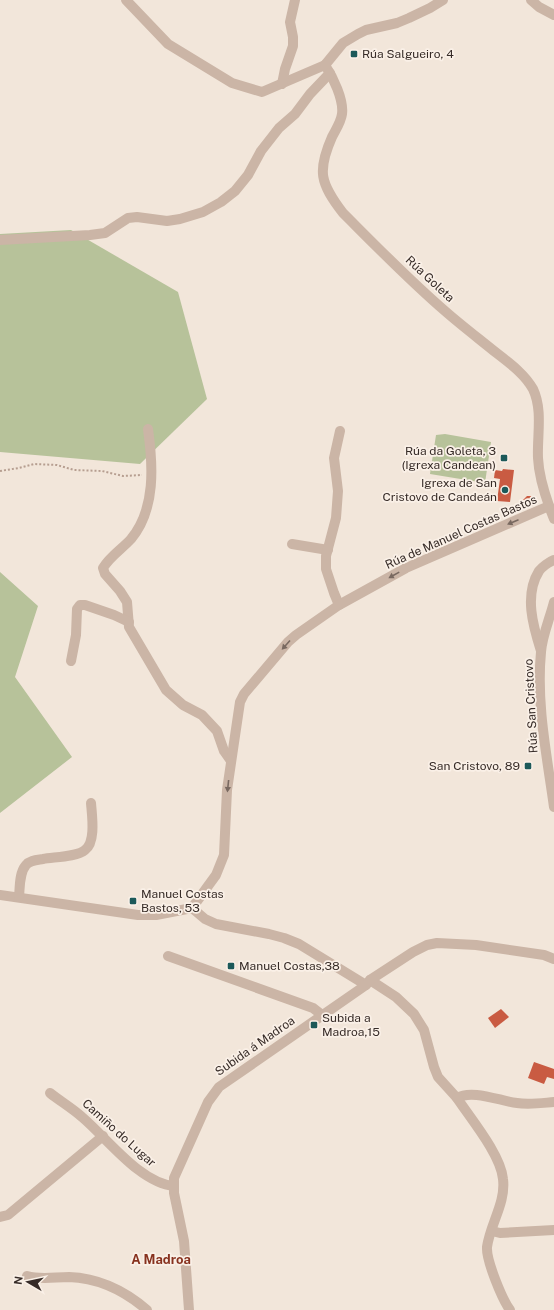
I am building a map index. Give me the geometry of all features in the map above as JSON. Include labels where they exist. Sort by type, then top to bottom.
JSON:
[{"type":"street","points":[[126,0],[168,44],[232,83],[262,92],[328,69]]},
{"type":"street","points":[[282,84],[285,69],[293,46],[290,22],[295,0]]},
{"type":"street","points":[[531,0],[539,7],[554,15]]},
{"type":"street","points":[[0,240],[105,233],[128,218],[137,217],[167,221],[180,219],[203,212],[221,202],[235,191],[248,175],[261,151],[279,128],[295,114],[310,94],[328,69],[343,43],[366,30],[403,20],[430,8],[438,1]]},
{"type":"street","name":"Rúa Goleta","points":[[328,69],[342,107],[340,123],[330,143],[323,164],[325,185],[330,196],[343,213],[440,306],[515,367],[528,381],[537,399],[538,465],[543,489],[549,506]]},
{"type":"street","points":[[148,429],[152,474],[146,509],[139,526],[131,539],[106,563],[103,568],[105,574],[120,591],[127,602],[129,626],[166,690],[183,705],[202,715],[217,731],[224,750],[231,761]]},
{"type":"street","points":[[340,431],[334,458],[338,491],[336,518],[326,556],[326,569],[340,606]]},
{"type":"street","points":[[549,506],[554,519]]},
{"type":"street","name":"Rúa de Manuel Costas Bastos","points":[[192,908],[216,875],[224,855],[227,790],[240,702],[244,694],[288,642],[296,635],[340,606],[406,568],[549,506]]},
{"type":"street","points":[[292,544],[328,550]]},
{"type":"street","name":"Rúa San Cristovo","points":[[541,651],[534,628],[531,606],[531,590],[540,570],[554,560]]},
{"type":"street","name":"Rúa San Cristovo","points":[[554,602],[541,651],[540,671],[543,733],[554,807]]},
{"type":"street","points":[[71,661],[76,629],[77,609],[80,605],[85,605],[114,615],[129,622]]},
{"type":"street","points":[[18,897],[21,875],[26,864],[34,860],[77,854],[85,850],[89,844],[93,830],[91,803]]},
{"type":"street","points":[[0,895],[138,915],[156,915],[192,908],[205,919],[216,924],[269,934],[299,944],[396,997],[414,1014],[424,1030],[434,1068],[438,1077],[457,1098],[499,1162],[504,1190],[487,1248],[489,1260],[505,1303],[510,1310]]},
{"type":"street","name":"Subida á Madroa","points":[[189,1310],[184,1241],[174,1193],[174,1178],[208,1102],[219,1087],[413,952],[427,945],[447,942],[476,945],[511,949],[544,955],[554,959]]},
{"type":"street","name":"Subida á Madroa","points":[[168,956],[313,1008],[322,1015]]},
{"type":"street","name":"Camiño do Lugar","points":[[50,1093],[82,1116],[142,1174],[165,1185],[174,1186]]},
{"type":"street","points":[[457,1098],[463,1094],[517,1103],[530,1104],[554,1102]]},
{"type":"street","points":[[0,1217],[8,1215],[103,1136]]},
{"type":"street","points":[[492,1231],[500,1233],[554,1230]]},
{"type":"street","points":[[26,1276],[33,1278],[71,1277],[111,1286],[132,1297],[147,1310]]},
{"type":"path","points":[[0,471],[34,464],[57,465],[74,470],[102,471],[123,476],[152,474]]},
{"type":"green space","points":[[71,230],[178,292],[207,399],[140,464],[0,452],[0,234]]},
{"type":"green space","points":[[445,434],[491,442],[485,483],[430,474],[436,435]]},
{"type":"green space","points":[[0,572],[38,606],[15,677],[72,757],[0,813]]},
{"type":"building","name":"Igrexa de San Cristovo de Candeán","points":[[503,469],[514,470],[510,502],[497,501],[500,479],[494,478],[495,470],[502,471]]},
{"type":"building","points":[[527,496],[531,496],[534,499],[534,504],[531,506],[527,506],[522,501]]},
{"type":"building","points":[[501,1009],[509,1017],[495,1028],[488,1018]]},
{"type":"building","points":[[534,1062],[554,1069],[554,1079],[547,1077],[544,1084],[528,1078]]},
{"type":"place","name":"Rúa Salgueiro, 4","points":[[354,54]]},
{"type":"place","name":"Rúa da Goleta, 3 (Igrexa Candean)","points":[[504,458]]},
{"type":"place","name":"Igrexa de San Cristovo de Candeán","points":[[505,490]]},
{"type":"place","name":"San Cristovo, 89","points":[[528,766]]},
{"type":"place","name":"Manuel Costas Bastos, 53","points":[[133,901]]},
{"type":"place","name":"Manuel Costas,38","points":[[231,966]]},
{"type":"place","name":"Subida a Madroa,15","points":[[314,1025]]},
{"type":"district","name":"A Madroa","points":[[161,1259]]}]
